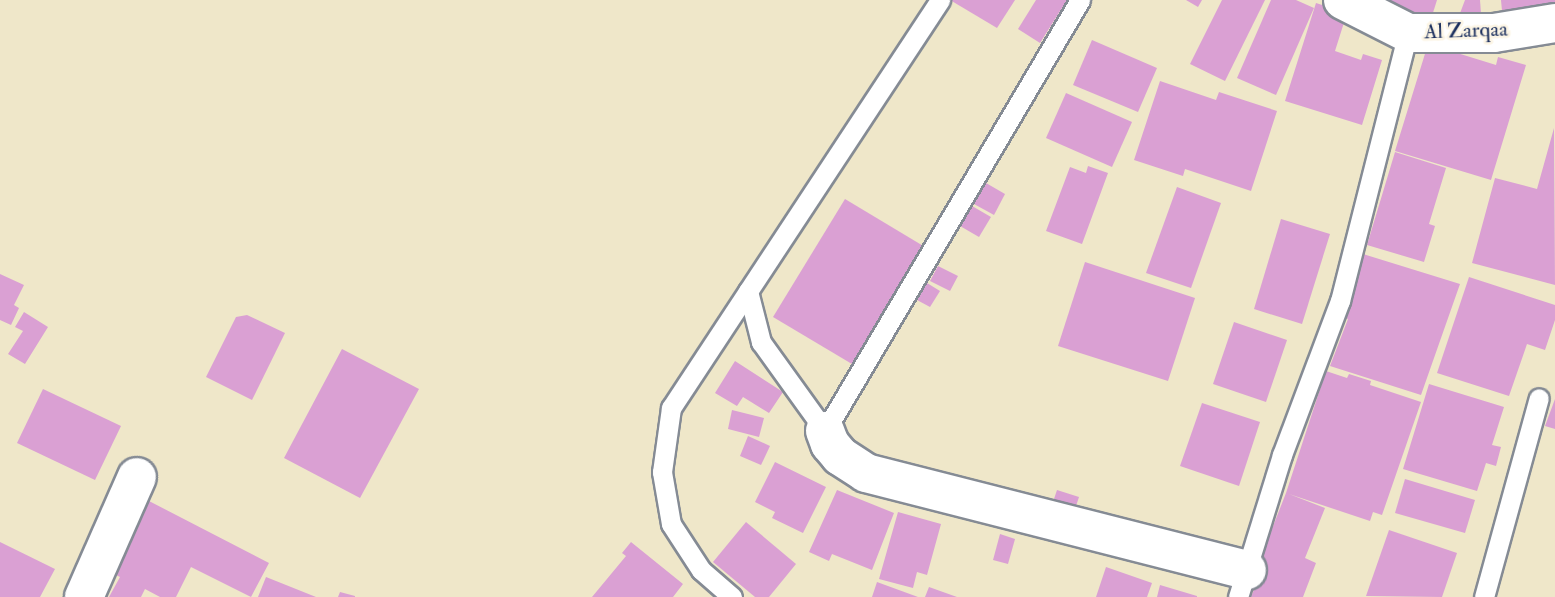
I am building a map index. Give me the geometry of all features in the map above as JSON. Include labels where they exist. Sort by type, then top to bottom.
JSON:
[{"type":"street","name":"Al Zarqaa","points":[[1343,0],[1408,33],[1494,33],[1555,23]]},
{"type":"street","points":[[825,431],[840,456],[866,473],[1243,584]]},
{"type":"street","points":[[84,597],[137,477]]},
{"type":"lane","points":[[732,597],[701,570],[671,524],[663,472],[671,408],[940,0]]},
{"type":"lane","points":[[748,291],[761,342],[825,431],[1080,0]]},
{"type":"lane","points":[[1243,584],[1282,455],[1340,300],[1408,33]]},
{"type":"lane","points":[[1484,597],[1538,398]]},
{"type":"building","points":[[950,0],[1015,0],[997,28]]},
{"type":"building","points":[[1036,0],[1067,0],[1040,43],[1018,29]]},
{"type":"building","points":[[1186,0],[1202,0],[1198,7]]},
{"type":"building","points":[[1222,0],[1265,0],[1225,81],[1190,64]]},
{"type":"building","points":[[1271,0],[1296,0],[1314,8],[1276,95],[1237,78]]},
{"type":"building","points":[[1376,0],[1437,0],[1431,19]]},
{"type":"building","points":[[1465,0],[1480,0],[1481,14],[1459,16]]},
{"type":"building","points":[[1501,0],[1555,0],[1555,6],[1502,11]]},
{"type":"building","points":[[1316,3],[1347,13],[1335,51],[1361,60],[1363,54],[1382,60],[1362,125],[1285,101]]},
{"type":"building","points":[[1092,40],[1157,68],[1138,112],[1073,85]]},
{"type":"building","points":[[1428,44],[1496,65],[1498,57],[1526,65],[1491,180],[1395,151]]},
{"type":"building","points":[[1160,81],[1216,100],[1219,92],[1277,111],[1251,191],[1185,169],[1183,176],[1134,160]]},
{"type":"building","points":[[1066,93],[1132,122],[1112,167],[1046,138]]},
{"type":"building","points":[[1554,128],[1555,285],[1472,263],[1495,178],[1537,189]]},
{"type":"building","points":[[1395,152],[1446,168],[1429,224],[1435,226],[1424,262],[1367,245]]},
{"type":"building","points":[[1088,166],[1108,173],[1082,244],[1046,231],[1070,167],[1086,173]]},
{"type":"building","points":[[986,183],[1005,194],[994,215],[974,204]]},
{"type":"building","points":[[1177,187],[1221,203],[1191,288],[1146,273]]},
{"type":"building","points":[[845,199],[925,247],[857,367],[773,317]]},
{"type":"building","points":[[972,206],[991,217],[979,237],[960,226]]},
{"type":"building","points":[[1281,219],[1330,234],[1302,324],[1254,309]]},
{"type":"building","points":[[1363,254],[1460,284],[1421,395],[1330,366],[1348,319],[1343,317]]},
{"type":"building","points":[[1085,262],[1195,298],[1168,381],[1058,346]]},
{"type":"building","points":[[938,266],[958,276],[950,291],[930,281]]},
{"type":"building","points":[[0,274],[24,285],[14,305],[19,308],[11,325],[0,320]]},
{"type":"building","points":[[1469,277],[1555,305],[1555,320],[1545,350],[1527,344],[1509,396],[1437,373]]},
{"type":"building","points":[[927,283],[940,291],[930,307],[917,300]]},
{"type":"building","points":[[24,312],[48,327],[25,364],[8,354],[23,331],[15,327]]},
{"type":"building","points":[[247,315],[285,333],[252,400],[206,377],[236,317]]},
{"type":"building","points":[[1234,322],[1287,340],[1266,402],[1213,384]]},
{"type":"building","points":[[342,349],[419,389],[360,498],[284,458]]},
{"type":"building","points":[[735,361],[783,392],[769,413],[743,397],[737,406],[715,393]]},
{"type":"building","points":[[1326,371],[1347,378],[1349,374],[1371,381],[1370,385],[1421,402],[1382,515],[1373,512],[1370,521],[1289,494],[1325,508],[1305,558],[1316,563],[1303,597],[1251,597],[1255,587],[1250,585],[1286,493]]},
{"type":"building","points":[[1429,384],[1504,407],[1492,445],[1501,447],[1496,466],[1486,463],[1477,491],[1403,469]]},
{"type":"building","points":[[43,389],[121,426],[95,480],[17,443]]},
{"type":"building","points":[[1555,399],[1555,429],[1545,426]]},
{"type":"building","points":[[1202,403],[1260,422],[1239,486],[1180,466]]},
{"type":"building","points":[[732,410],[764,418],[759,437],[728,429]]},
{"type":"building","points":[[748,436],[770,446],[761,465],[740,456]]},
{"type":"building","points":[[775,462],[826,487],[803,533],[772,518],[775,512],[755,502]]},
{"type":"building","points":[[1405,479],[1475,500],[1465,533],[1395,513]]},
{"type":"building","points":[[837,490],[894,513],[872,570],[832,554],[829,561],[809,552]]},
{"type":"building","points":[[1057,490],[1079,497],[1072,518],[1050,511]]},
{"type":"building","points":[[149,501],[269,563],[251,597],[191,567],[176,597],[160,597],[145,589],[141,597],[109,597],[120,577],[112,573]]},
{"type":"building","points":[[898,512],[941,524],[927,575],[917,572],[913,588],[879,579]]},
{"type":"building","points":[[746,522],[796,564],[769,597],[755,597],[713,562]]},
{"type":"building","points":[[1389,530],[1457,553],[1442,597],[1366,596]]},
{"type":"building","points":[[1000,534],[1015,539],[1008,564],[993,560]]},
{"type":"building","points":[[0,542],[55,569],[40,597],[0,597]]},
{"type":"building","points":[[631,542],[683,584],[673,597],[592,597],[626,556],[622,553]]},
{"type":"building","points":[[1106,567],[1152,583],[1147,597],[1096,597]]},
{"type":"building","points":[[266,577],[316,597],[258,597]]},
{"type":"building","points":[[877,582],[918,597],[872,597]]},
{"type":"building","points":[[1160,585],[1197,596],[1197,597],[1157,597]]},
{"type":"building","points":[[929,587],[957,597],[925,597]]},
{"type":"building","points":[[340,592],[355,596],[355,597],[338,597]]}]
